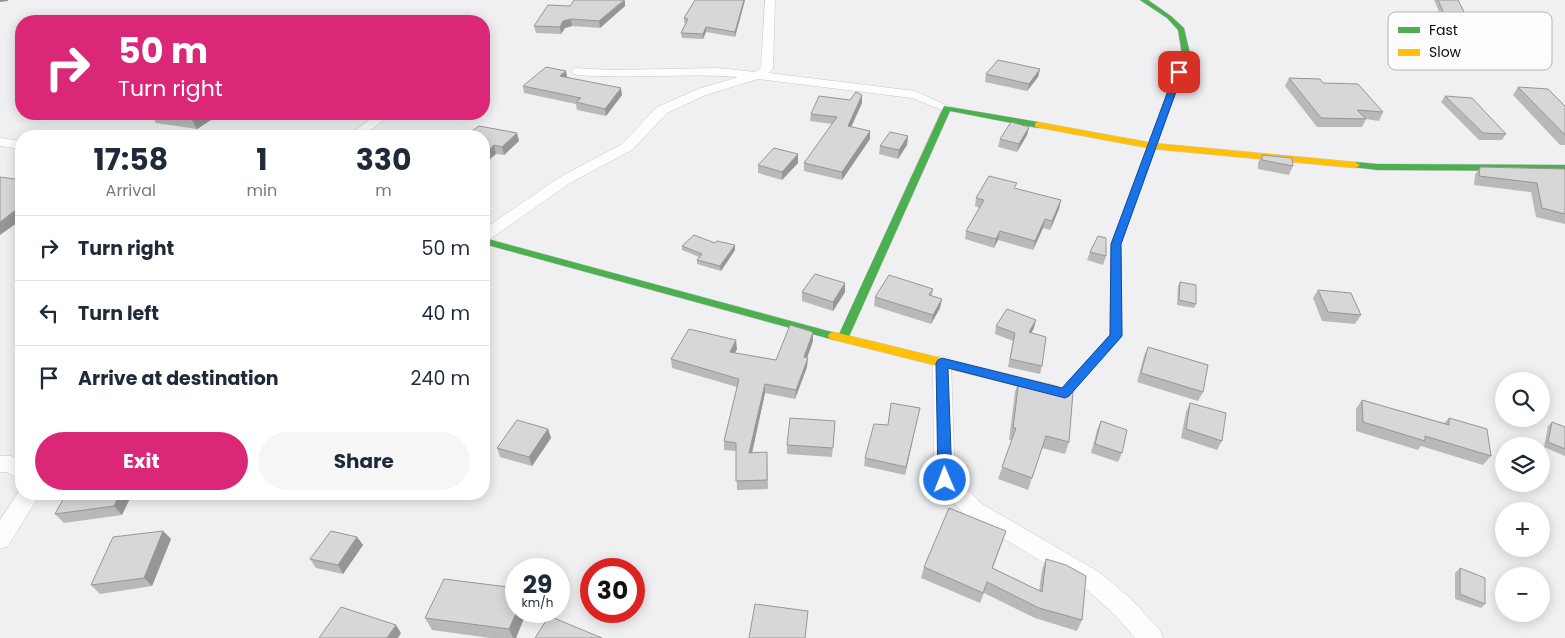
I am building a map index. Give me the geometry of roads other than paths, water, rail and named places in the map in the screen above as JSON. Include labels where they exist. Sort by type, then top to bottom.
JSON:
[{"type":"street","points":[[490,232],[566,180],[626,147],[662,110],[702,92],[756,76],[767,69],[770,0]]},
{"type":"street","points":[[490,243],[843,338],[1065,393],[1116,336],[1116,244],[1186,54],[1181,30],[1169,17],[1143,0]]},
{"type":"street","points":[[578,71],[612,74],[718,72],[915,95],[947,108],[1153,146],[1378,167],[1565,168]]},
{"type":"street","points":[[843,338],[947,108]]},
{"type":"street","points":[[363,130],[377,120]]},
{"type":"street","points":[[0,142],[15,144]]},
{"type":"street","points":[[942,363],[945,480],[974,510],[1055,556],[1091,579],[1122,607],[1151,638]]},
{"type":"street","points":[[0,464],[10,464],[15,468]]},
{"type":"street","points":[[0,538],[25,500]]}]
